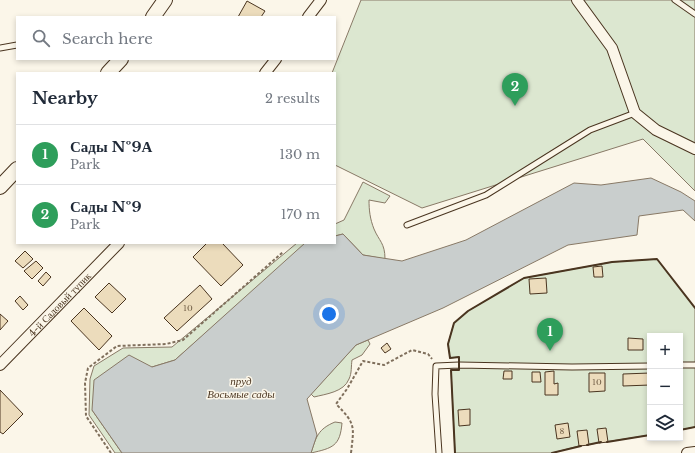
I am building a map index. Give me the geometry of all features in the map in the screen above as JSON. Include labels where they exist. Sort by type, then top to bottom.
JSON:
[{"type":"street","points":[[154,16],[165,0]]},
{"type":"street","points":[[309,16],[321,0]]},
{"type":"street","points":[[577,0],[612,48],[635,113],[656,130],[695,149]]},
{"type":"street","points":[[109,72],[116,60]]},
{"type":"street","points":[[267,72],[275,60]]},
{"type":"street","points":[[0,187],[16,170]]},
{"type":"street","name":"4-й Садовый тупик","points":[[0,365],[117,244]]},
{"type":"street","points":[[687,453],[695,452]]},
{"type":"lane","points":[[675,0],[695,14]]},
{"type":"lane","points":[[0,48],[16,45]]},
{"type":"lane","points":[[407,225],[486,194],[590,130],[635,113]]},
{"type":"lane","points":[[683,365],[695,365]]},
{"type":"lane","points":[[439,453],[435,394],[436,366],[647,366]]},
{"type":"path","points":[[111,453],[86,416],[85,383],[88,368],[117,346],[166,344],[183,340],[283,252]]},
{"type":"path","points":[[351,453],[353,430],[348,416],[336,404],[347,389],[363,361],[384,364],[412,350],[428,354],[436,366]]},
{"type":"green space","points":[[361,0],[695,0],[695,191],[643,139],[422,208],[336,165],[336,72],[332,72]]},
{"type":"green space","points":[[363,182],[390,196],[385,203],[369,200],[372,222],[383,246],[385,259],[363,255],[343,234],[336,236],[336,224],[344,220]]},
{"type":"green space","points":[[296,244],[306,244],[175,360],[152,367],[92,410],[122,453],[115,453],[89,415],[90,379],[94,366],[123,348],[172,347]]},
{"type":"green space","points":[[657,259],[695,308],[695,427],[683,429],[683,333],[647,333],[647,435],[579,446],[552,453],[455,453],[451,370],[459,369],[459,357],[450,358],[448,344],[454,323],[468,311],[524,278],[612,262]]},
{"type":"green space","points":[[368,340],[370,344],[362,355],[352,360],[350,377],[343,387],[334,392],[314,397],[311,394],[356,345]]},
{"type":"green space","points":[[335,422],[342,423],[339,437],[334,445],[311,453],[318,434]]},
{"type":"water","name":"пруд Восьмые сады","points":[[651,178],[681,192],[695,201],[695,221],[683,210],[639,216],[637,235],[568,245],[443,308],[356,345],[307,399],[317,435],[311,453],[122,453],[92,410],[94,380],[129,355],[152,367],[175,360],[304,244],[336,244],[336,236],[343,234],[363,255],[402,261],[466,240],[574,183],[601,185]]},
{"type":"building","points":[[247,1],[265,11],[262,16],[239,16]]},
{"type":"building","points":[[206,244],[223,244],[243,265],[221,286],[193,257]]},
{"type":"building","points":[[25,251],[33,259],[23,268],[15,261]]},
{"type":"building","points":[[36,261],[43,268],[32,279],[24,271]]},
{"type":"building","points":[[602,266],[603,277],[594,277],[593,267]]},
{"type":"building","points":[[46,272],[51,277],[43,286],[38,281]]},
{"type":"building","points":[[546,278],[547,293],[530,294],[529,279]]},
{"type":"building","points":[[109,283],[126,299],[112,313],[95,297]]},
{"type":"building","points":[[200,285],[212,299],[177,331],[164,318]]},
{"type":"building","points":[[20,296],[28,305],[23,310],[15,301]]},
{"type":"building","points":[[84,308],[112,336],[99,350],[71,321]]},
{"type":"building","points":[[0,314],[8,321],[0,330]]},
{"type":"building","points":[[628,338],[643,339],[643,350],[628,350]]},
{"type":"building","points":[[387,343],[391,349],[385,353],[381,348]]},
{"type":"building","points":[[504,371],[512,371],[512,379],[503,379]]},
{"type":"building","points":[[554,371],[554,384],[558,383],[558,395],[545,395],[545,372]]},
{"type":"building","points":[[532,372],[540,372],[541,382],[532,382]]},
{"type":"building","points":[[589,373],[605,373],[605,391],[589,392]]},
{"type":"building","points":[[647,373],[647,385],[623,386],[623,374]]},
{"type":"building","points":[[0,390],[23,414],[3,434],[0,432]]},
{"type":"building","points":[[470,409],[470,425],[459,426],[458,410]]},
{"type":"building","points":[[568,423],[570,437],[557,439],[555,425]]},
{"type":"building","points":[[606,428],[608,442],[599,443],[597,429]]},
{"type":"building","points":[[587,430],[589,445],[579,446],[577,431]]},
{"type":"wall","points":[[455,453],[451,370],[459,370],[459,357],[450,358],[448,344],[454,323],[468,311],[524,278],[612,262],[657,259],[695,308]]},
{"type":"wall","points":[[683,429],[695,427]]},
{"type":"wall","points":[[607,442],[647,435]]},
{"type":"wall","points":[[587,445],[601,442]]},
{"type":"wall","points":[[552,453],[581,446]]},
{"type":"place","name":"Сады №9","points":[[515,106]]},
{"type":"place","name":"Сады №9А","points":[[550,351]]}]
